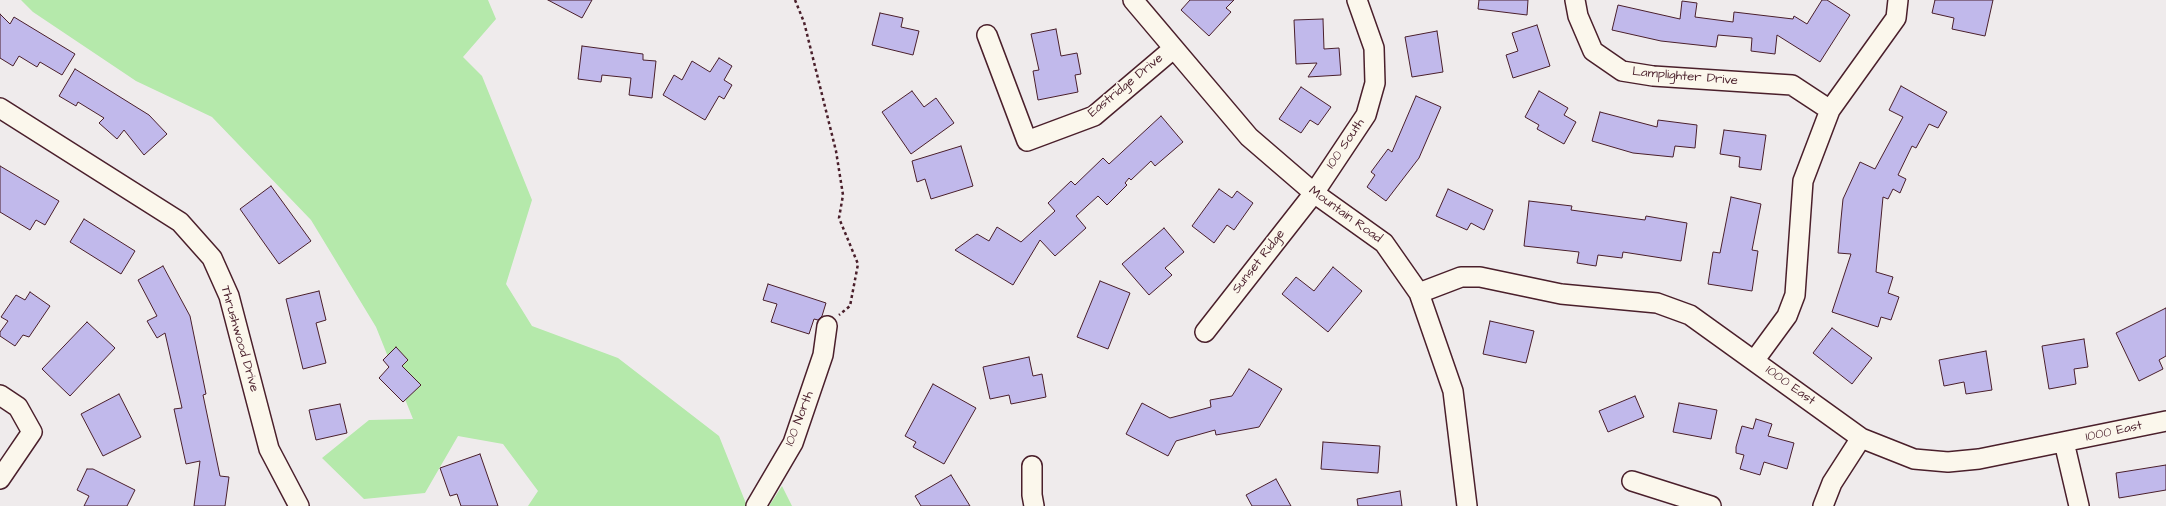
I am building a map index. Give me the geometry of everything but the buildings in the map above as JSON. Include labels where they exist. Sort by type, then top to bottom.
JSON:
[{"type":"street","name":"Mountain Road","points":[[1133,0],[1249,138],[1314,193],[1384,243],[1419,293],[1453,391],[1467,506]]},
{"type":"street","name":"100 South","points":[[1314,193],[1366,115],[1375,83],[1374,48],[1357,0]]},
{"type":"street","name":"Lamplighter Drive","points":[[1575,0],[1578,16],[1593,51],[1622,71],[1653,76],[1792,85],[1830,110]]},
{"type":"street","points":[[1754,360],[1770,342],[1787,316],[1795,295],[1803,181],[1830,110],[1896,18],[1898,0]]},
{"type":"street","name":"Eastridge Drive","points":[[987,35],[1027,141],[1094,116],[1173,49]]},
{"type":"street","name":"Thrushwood Drive","points":[[0,108],[180,222],[212,258],[229,296],[269,449],[299,506]]},
{"type":"street","name":"Sunset Ridge","points":[[1205,332],[1314,193]]},
{"type":"street","name":"1000 East","points":[[1419,293],[1461,277],[1480,277],[1561,294],[1657,303],[1690,315],[1861,438],[1914,459],[1948,462],[1980,459],[2166,420]]},
{"type":"street","name":"100 North","points":[[756,506],[793,443],[823,355],[827,326]]},
{"type":"street","points":[[0,395],[18,407],[32,432],[0,479]]},
{"type":"street","points":[[1823,506],[1832,483],[1861,438]]},
{"type":"street","points":[[2064,442],[2079,506]]},
{"type":"street","points":[[1032,466],[1032,495],[1034,506]]},
{"type":"street","points":[[1632,481],[1711,506]]},
{"type":"path","points":[[795,0],[804,22],[836,151],[843,195],[839,218],[858,264],[850,306],[827,326]]},
{"type":"green space","points":[[21,0],[488,0],[496,19],[463,57],[482,76],[532,200],[506,284],[532,326],[618,358],[719,436],[747,506],[528,506],[538,491],[503,444],[458,436],[425,493],[364,499],[322,458],[369,420],[413,419],[376,327],[311,220],[212,117],[136,81],[33,12]]},
{"type":"green space","points":[[782,486],[792,506],[769,506]]}]
